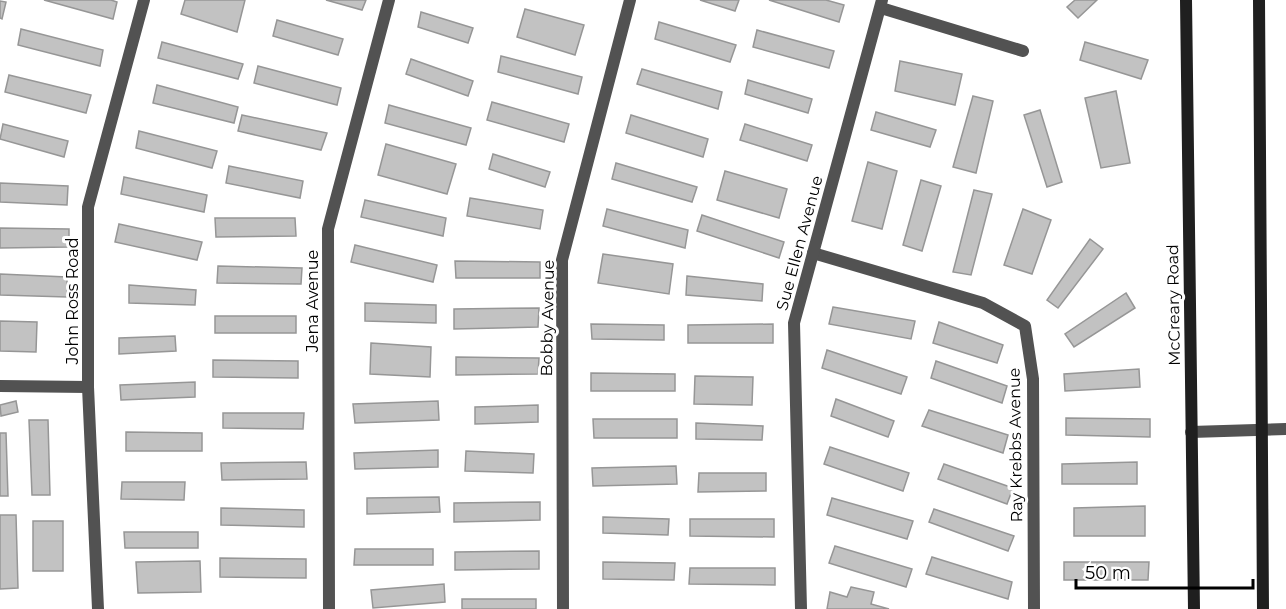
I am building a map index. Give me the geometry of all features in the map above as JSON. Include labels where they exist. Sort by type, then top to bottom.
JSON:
[{"type":"main road","name":"McCreary Road","points":[[1186,0],[1194,609]]},
{"type":"main road","points":[[1258,0],[1263,609]]},
{"type":"street","name":"John Ross Road","points":[[98,609],[88,387],[88,207],[144,0]]},
{"type":"street","name":"Jena Avenue","points":[[329,609],[328,228],[389,0]]},
{"type":"street","name":"Bobby Avenue","points":[[563,609],[562,260],[630,0]]},
{"type":"street","points":[[881,4],[1023,51]]},
{"type":"street","name":"Sue Ellen Avenue","points":[[801,609],[794,323],[881,4]]},
{"type":"street","name":"Ray Krebbs Avenue","points":[[813,253],[983,303],[1025,326],[1033,379],[1034,609]]},
{"type":"street","points":[[0,386],[88,387]]},
{"type":"street","points":[[1191,432],[1286,429]]},
{"type":"building","points":[[44,0],[111,0],[117,2],[113,19]]},
{"type":"building","points":[[185,0],[245,0],[237,32],[181,14]]},
{"type":"building","points":[[326,0],[366,0],[362,10]]},
{"type":"building","points":[[700,0],[739,0],[735,11]]},
{"type":"building","points":[[769,0],[826,0],[844,5],[839,22]]},
{"type":"building","points":[[1075,0],[1097,0],[1078,18],[1067,7]]},
{"type":"building","points":[[0,1],[6,2],[2,19],[0,18]]},
{"type":"building","points":[[525,9],[584,25],[575,55],[517,37]]},
{"type":"building","points":[[421,12],[473,28],[468,43],[418,27]]},
{"type":"building","points":[[277,20],[343,39],[338,55],[273,36]]},
{"type":"building","points":[[659,22],[736,45],[730,62],[655,39]]},
{"type":"building","points":[[21,29],[103,50],[100,66],[18,45]]},
{"type":"building","points":[[757,30],[834,51],[829,68],[753,47]]},
{"type":"building","points":[[162,42],[243,64],[238,79],[158,58]]},
{"type":"building","points":[[1085,42],[1148,60],[1141,79],[1080,60]]},
{"type":"building","points":[[501,56],[582,77],[578,94],[498,72]]},
{"type":"building","points":[[411,59],[473,81],[468,96],[406,74]]},
{"type":"building","points":[[900,61],[962,74],[955,105],[895,91]]},
{"type":"building","points":[[258,66],[341,88],[337,105],[254,83]]},
{"type":"building","points":[[642,69],[722,92],[718,109],[637,84]]},
{"type":"building","points":[[9,75],[91,95],[86,113],[5,92]]},
{"type":"building","points":[[748,80],[812,99],[808,113],[745,94]]},
{"type":"building","points":[[157,85],[238,107],[234,123],[153,103]]},
{"type":"building","points":[[1116,91],[1130,163],[1101,168],[1085,98]]},
{"type":"building","points":[[973,96],[993,101],[976,173],[953,167]]},
{"type":"building","points":[[492,102],[569,124],[564,142],[487,120]]},
{"type":"building","points":[[389,105],[471,128],[466,145],[385,123]]},
{"type":"building","points":[[1040,110],[1062,182],[1047,187],[1024,115]]},
{"type":"building","points":[[876,112],[936,130],[930,147],[871,130]]},
{"type":"building","points":[[242,115],[327,133],[321,150],[238,131]]},
{"type":"building","points":[[631,115],[708,139],[703,157],[626,133]]},
{"type":"building","points":[[3,124],[68,141],[64,157],[0,139]]},
{"type":"building","points":[[745,124],[812,145],[807,161],[740,140]]},
{"type":"building","points":[[139,131],[217,151],[212,168],[136,148]]},
{"type":"building","points":[[386,144],[456,164],[447,194],[378,175]]},
{"type":"building","points":[[493,154],[550,172],[545,187],[489,169]]},
{"type":"building","points":[[868,162],[897,171],[882,229],[852,221]]},
{"type":"building","points":[[616,163],[697,187],[692,202],[612,179]]},
{"type":"building","points":[[229,166],[303,181],[300,198],[226,183]]},
{"type":"building","points":[[725,171],[787,189],[779,218],[717,200]]},
{"type":"building","points":[[124,177],[207,195],[204,212],[121,194]]},
{"type":"building","points":[[921,180],[941,186],[922,251],[903,245]]},
{"type":"building","points":[[0,183],[68,186],[67,205],[0,202]]},
{"type":"building","points":[[974,190],[992,194],[971,275],[953,272]]},
{"type":"building","points":[[470,198],[543,210],[540,229],[467,216]]},
{"type":"building","points":[[365,200],[446,218],[443,236],[361,217]]},
{"type":"building","points":[[607,209],[688,230],[685,248],[603,226]]},
{"type":"building","points":[[1023,209],[1051,220],[1032,274],[1004,265]]},
{"type":"building","points":[[702,215],[784,242],[779,258],[697,231]]},
{"type":"building","points":[[215,218],[295,218],[296,236],[216,237]]},
{"type":"building","points":[[119,224],[202,242],[197,260],[115,242]]},
{"type":"building","points":[[0,228],[69,229],[69,247],[0,248]]},
{"type":"building","points":[[1090,239],[1103,249],[1058,308],[1047,300]]},
{"type":"building","points":[[355,245],[437,265],[433,282],[351,262]]},
{"type":"building","points":[[603,254],[673,264],[669,294],[598,283]]},
{"type":"building","points":[[455,261],[540,262],[540,278],[456,278]]},
{"type":"building","points":[[218,266],[302,268],[301,284],[217,283]]},
{"type":"building","points":[[0,274],[67,277],[67,297],[0,295]]},
{"type":"building","points":[[687,276],[763,284],[762,301],[686,295]]},
{"type":"building","points":[[129,285],[196,290],[195,305],[129,303]]},
{"type":"building","points":[[1126,293],[1135,308],[1074,347],[1065,334]]},
{"type":"building","points":[[365,303],[436,305],[436,323],[365,321]]},
{"type":"building","points":[[833,307],[915,321],[911,339],[829,324]]},
{"type":"building","points":[[539,308],[538,327],[454,329],[454,309]]},
{"type":"building","points":[[215,316],[296,316],[296,333],[215,333]]},
{"type":"building","points":[[0,321],[37,322],[36,352],[0,351]]},
{"type":"building","points":[[939,322],[1003,345],[997,363],[933,343]]},
{"type":"building","points":[[591,324],[664,325],[664,340],[592,339]]},
{"type":"building","points":[[773,324],[773,343],[688,343],[688,325]]},
{"type":"building","points":[[175,336],[176,351],[119,354],[119,338]]},
{"type":"building","points":[[371,343],[431,347],[430,377],[370,374]]},
{"type":"building","points":[[827,350],[907,377],[901,394],[822,368]]},
{"type":"building","points":[[456,357],[539,358],[538,374],[456,375]]},
{"type":"building","points":[[213,360],[298,361],[298,378],[213,377]]},
{"type":"building","points":[[936,361],[1007,386],[1002,403],[931,378]]},
{"type":"building","points":[[1139,369],[1140,387],[1065,391],[1064,374]]},
{"type":"building","points":[[591,373],[675,374],[675,391],[591,391]]},
{"type":"building","points":[[695,376],[753,377],[752,405],[694,404]]},
{"type":"building","points":[[195,382],[195,397],[121,400],[120,385]]},
{"type":"building","points":[[836,399],[894,421],[888,437],[831,416]]},
{"type":"building","points":[[16,401],[18,412],[1,416],[0,405]]},
{"type":"building","points":[[438,401],[439,420],[355,423],[353,404]]},
{"type":"building","points":[[538,405],[538,422],[475,424],[475,407]]},
{"type":"building","points":[[929,410],[1008,435],[1003,453],[922,426]]},
{"type":"building","points":[[223,413],[304,413],[303,429],[223,428]]},
{"type":"building","points":[[1066,418],[1150,419],[1150,437],[1066,435]]},
{"type":"building","points":[[593,419],[677,419],[677,438],[594,438]]},
{"type":"building","points":[[29,420],[48,420],[50,495],[32,495]]},
{"type":"building","points":[[696,423],[763,426],[762,440],[696,439]]},
{"type":"building","points":[[126,432],[202,433],[202,451],[126,451]]},
{"type":"building","points":[[0,433],[6,433],[8,496],[0,496]]},
{"type":"building","points":[[830,447],[909,473],[903,491],[824,464]]},
{"type":"building","points":[[438,450],[438,467],[355,469],[354,453]]},
{"type":"building","points":[[466,451],[534,454],[533,473],[465,471]]},
{"type":"building","points":[[306,462],[307,479],[222,480],[221,463]]},
{"type":"building","points":[[1137,462],[1137,484],[1062,484],[1062,464]]},
{"type":"building","points":[[944,464],[1013,488],[1007,504],[938,479]]},
{"type":"building","points":[[676,466],[677,484],[593,486],[592,468]]},
{"type":"building","points":[[699,473],[766,473],[766,491],[698,492]]},
{"type":"building","points":[[122,482],[185,482],[184,500],[121,499]]},
{"type":"building","points":[[439,497],[440,512],[367,514],[367,498]]},
{"type":"building","points":[[832,498],[913,521],[907,539],[827,515]]},
{"type":"building","points":[[540,502],[540,520],[454,522],[454,503]]},
{"type":"building","points":[[1145,506],[1145,536],[1074,536],[1074,508]]},
{"type":"building","points":[[221,508],[304,510],[304,527],[221,525]]},
{"type":"building","points":[[934,509],[1014,536],[1008,551],[929,522]]},
{"type":"building","points":[[0,515],[16,515],[18,588],[0,589]]},
{"type":"building","points":[[603,517],[669,519],[668,535],[603,533]]},
{"type":"building","points":[[690,519],[774,519],[774,537],[690,536]]},
{"type":"building","points":[[33,521],[63,521],[63,571],[33,571]]},
{"type":"building","points":[[124,532],[198,532],[198,548],[125,548]]},
{"type":"building","points":[[835,546],[912,569],[906,587],[829,563]]},
{"type":"building","points":[[355,549],[433,549],[433,565],[354,565]]},
{"type":"building","points":[[539,551],[539,569],[455,570],[455,552]]},
{"type":"building","points":[[932,557],[1012,582],[1008,599],[926,574]]},
{"type":"building","points":[[220,558],[306,559],[306,578],[220,577]]},
{"type":"building","points":[[200,561],[201,592],[138,593],[136,562]]},
{"type":"building","points":[[603,562],[675,563],[674,580],[603,579]]},
{"type":"building","points":[[1064,562],[1149,562],[1148,580],[1064,580]]},
{"type":"building","points":[[690,568],[775,568],[775,585],[689,584]]},
{"type":"building","points":[[444,584],[445,602],[373,608],[371,590]]},
{"type":"building","points":[[851,587],[874,592],[871,604],[889,609],[827,609],[830,592],[847,597]]},
{"type":"building","points":[[462,599],[536,599],[536,609],[462,609]]}]
